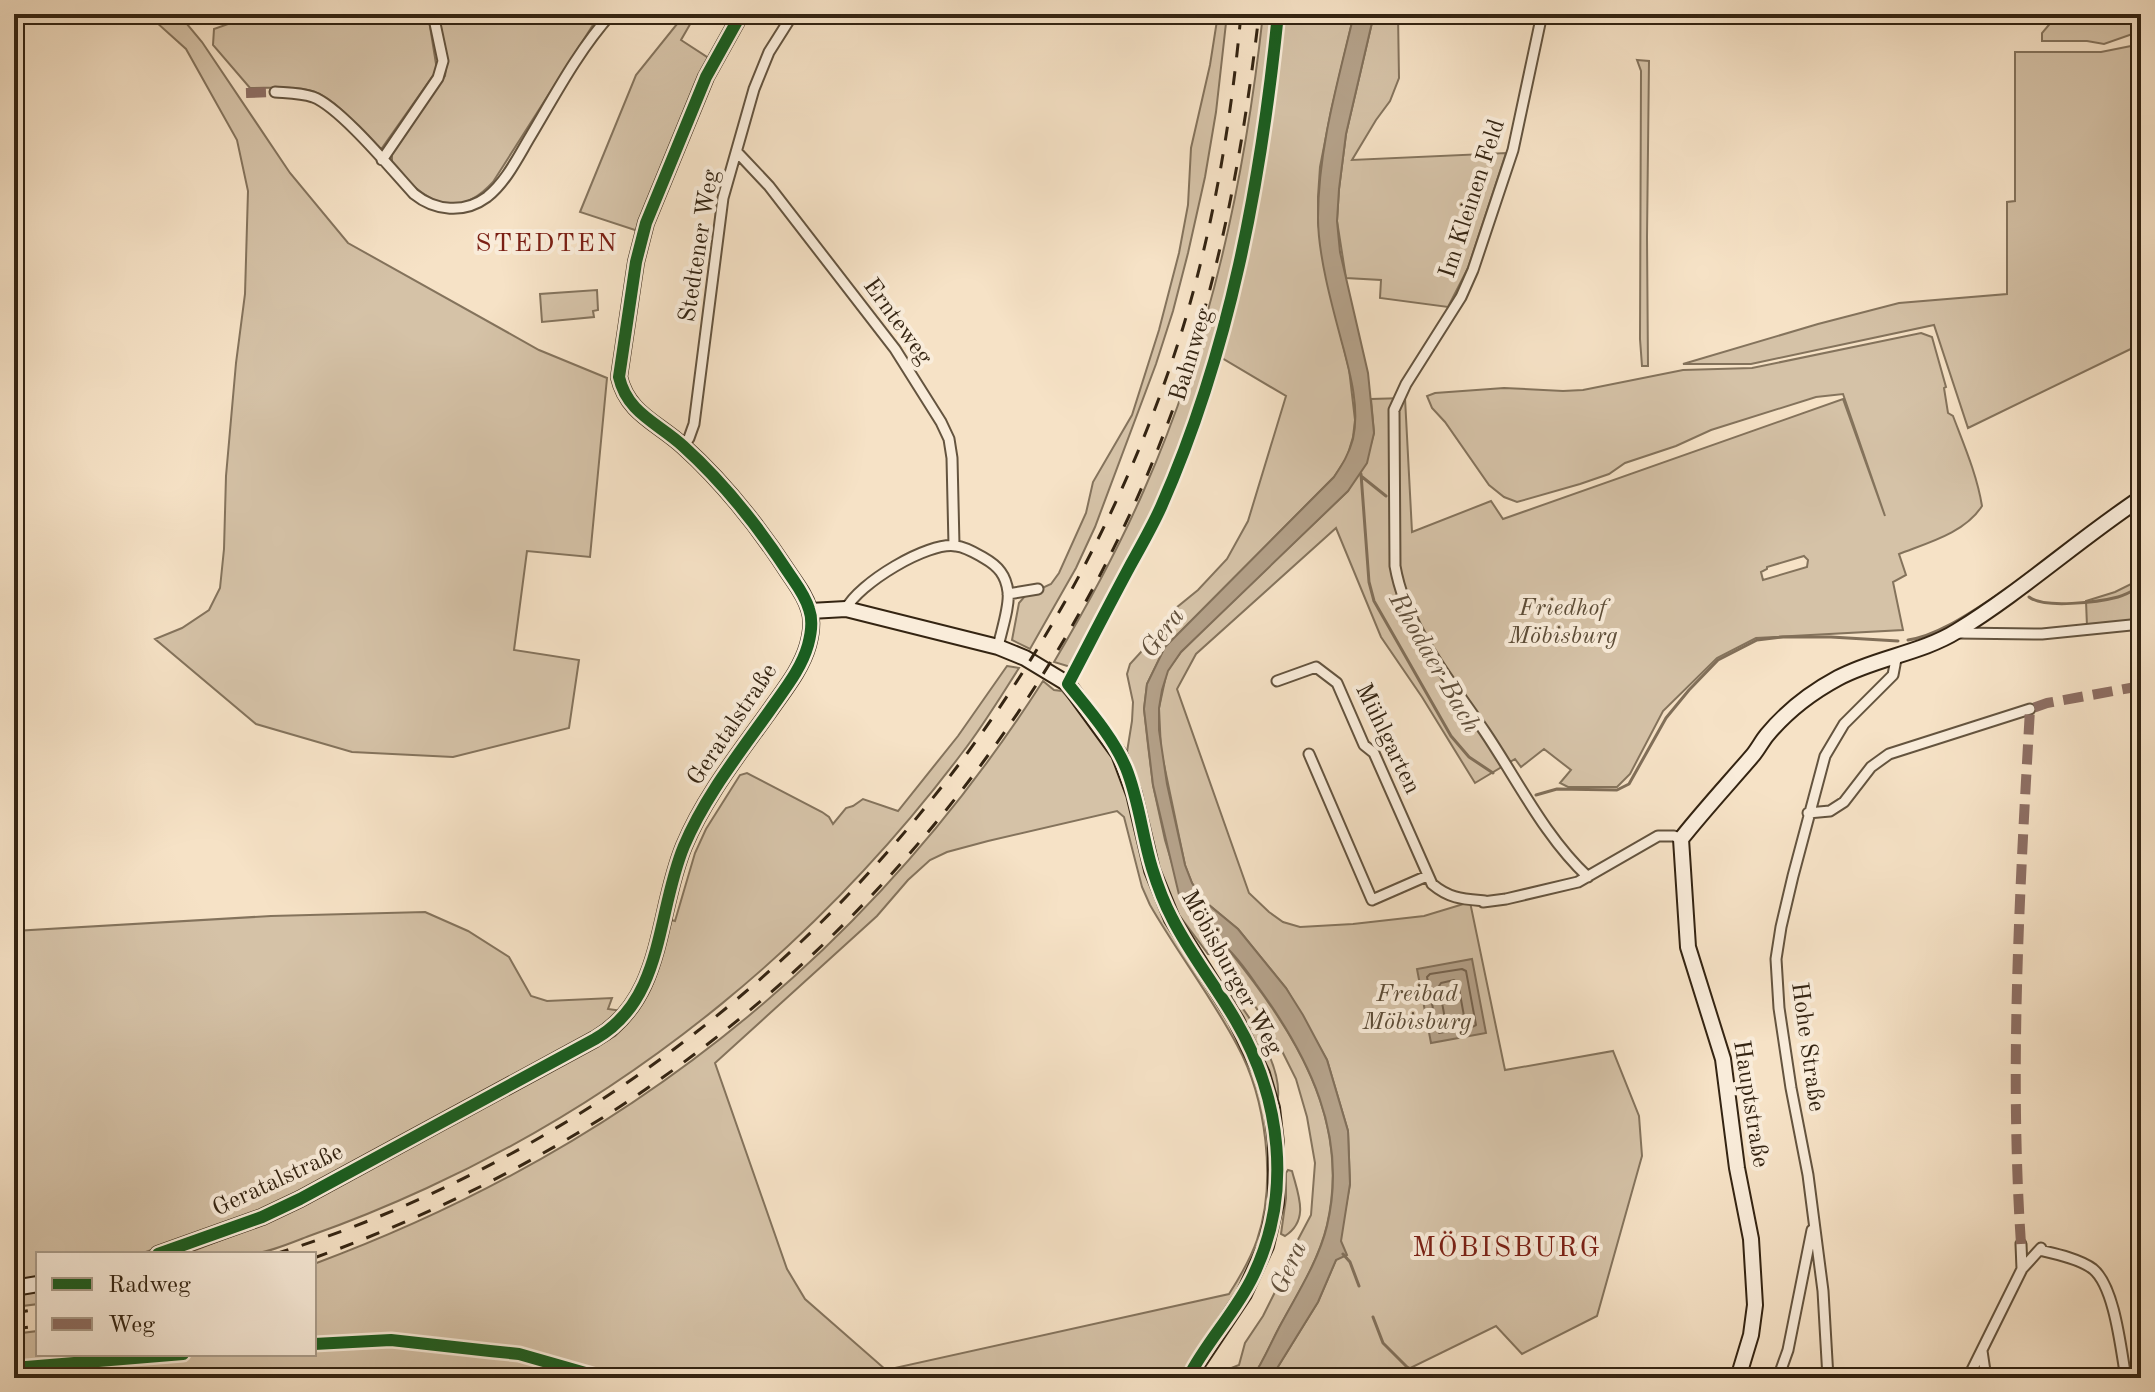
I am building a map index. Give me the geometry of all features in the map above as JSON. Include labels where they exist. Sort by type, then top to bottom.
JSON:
[{"type":"street","points":[[382,160],[438,78],[443,61],[433,14]]},
{"type":"street","points":[[275,92],[312,97],[322,102],[349,124],[423,201],[435,206],[461,208],[489,196],[508,174],[579,54],[611,14]]},
{"type":"street","points":[[741,14],[706,77],[646,223],[636,262],[619,377],[627,399],[643,416],[683,446],[725,488],[802,592],[810,611]]},
{"type":"street","name":"Stedtener Weg","points":[[683,446],[694,424],[723,198],[754,89],[769,52],[793,14]]},
{"type":"street","name":"Bahnweg","points":[[1068,684],[1161,508],[1208,381],[1239,266],[1271,82],[1278,14]]},
{"type":"street","name":"Im Kleinen Feld","points":[[1542,14],[1513,150],[1478,258],[1461,297],[1406,384],[1394,410],[1395,566],[1411,618],[1441,667],[1547,831],[1588,877]]},
{"type":"street","name":"Ernteweg","points":[[737,152],[769,186],[895,349],[941,422],[949,439],[952,458],[954,545]]},
{"type":"street","points":[[1309,754],[1372,900],[1427,876],[1444,894],[1481,903],[1570,885],[1658,836],[1681,839],[1783,717],[1836,679],[1953,633],[2032,580],[2141,498]]},
{"type":"street","points":[[846,609],[850,600],[904,561],[935,548],[954,545],[995,564],[1003,576],[1008,594],[998,647]]},
{"type":"street","points":[[1008,594],[1038,589]]},
{"type":"street","name":"Möbisburger Weg","points":[[810,611],[846,609],[998,647],[1025,658],[1068,684],[1119,754],[1134,794],[1152,870],[1172,919],[1249,1045],[1272,1108],[1276,1203],[1266,1246],[1244,1294],[1188,1378]]},
{"type":"street","name":"Geratalstraße","points":[[164,1252],[262,1217],[300,1199],[595,1039],[626,1015],[647,981],[679,858],[689,833],[712,794],[801,665],[811,630],[810,611]]},
{"type":"street","points":[[1953,633],[2042,634],[2141,624]]},
{"type":"street","name":"Hohe Straße","points":[[1828,1378],[1823,1291],[1808,1175],[1781,1021],[1776,959],[1808,813],[1825,756],[1844,724],[1893,675],[1897,654]]},
{"type":"street","name":"Mühlgarten","points":[[1277,681],[1316,667],[1337,683],[1364,745],[1374,753],[1427,876]]},
{"type":"street","points":[[1808,813],[1830,811],[1844,802],[1871,767],[1889,754],[2030,709]]},
{"type":"street","name":"Hauptstraße","points":[[1681,839],[1688,947],[1723,1059],[1737,1168],[1751,1239],[1755,1305],[1751,1335],[1738,1378]]},
{"type":"street","points":[[1778,1378],[1788,1350],[1814,1225]]},
{"type":"street","points":[[2021,1244],[2022,1269]]},
{"type":"street","points":[[1968,1378],[2022,1269],[2040,1249],[2089,1267],[2101,1279],[2111,1302],[2126,1378]]},
{"type":"street","points":[[14,1288],[36,1284]]},
{"type":"street","points":[[1982,1351],[1986,1378]]},
{"type":"green space","points":[[138,14],[172,14],[187,24],[290,173],[348,243],[539,350],[607,378],[590,557],[527,551],[514,650],[579,660],[569,728],[453,757],[352,752],[256,724],[155,639],[182,628],[209,610],[220,588],[226,476],[245,294],[248,191],[237,140],[186,49],[155,21]]},
{"type":"green space","points":[[256,14],[428,14],[437,70],[382,148],[377,148],[348,115],[321,95],[297,88],[250,88],[213,45],[214,29]]},
{"type":"green space","points":[[438,14],[594,14],[600,18],[493,182],[479,195],[452,204],[428,196],[392,166],[392,152],[445,76],[447,59]]},
{"type":"green space","points":[[685,14],[696,14],[681,40],[710,59],[638,231],[580,212],[636,75]]},
{"type":"green space","points":[[1218,14],[1227,14],[1216,112],[1205,177],[1173,311],[1095,527],[1076,568],[1030,649],[1012,640],[1019,603],[1025,596],[1051,584],[1059,573],[1086,513],[1093,482],[1132,415],[1159,330],[1188,205],[1191,148]]},
{"type":"green space","points":[[1263,14],[1354,14],[1320,167],[1318,223],[1330,293],[1349,369],[1355,420],[1347,457],[1334,477],[1165,647],[1147,684],[1144,709],[1148,745],[1165,840],[1186,910],[1224,945],[1217,955],[1208,954],[1179,915],[1161,874],[1141,792],[1127,752],[1133,702],[1127,674],[1130,664],[1162,629],[1176,608],[1227,559],[1248,521],[1286,396],[1215,354],[1159,507],[1074,668],[1054,662],[1102,578],[1134,512],[1168,433],[1188,375],[1222,257],[1235,197]]},
{"type":"green space","points":[[1374,14],[1398,14],[1399,78],[1390,101],[1352,160],[1506,153],[1468,268],[1448,307],[1380,298],[1381,280],[1346,278],[1337,221],[1339,189],[1346,134]]},
{"type":"green space","points":[[2058,14],[2141,14],[2141,31],[2104,44],[2042,41],[2042,33]]},
{"type":"green space","points":[[2141,44],[2141,344],[1968,428],[1934,325],[1751,364],[1683,364],[1899,303],[2007,294],[2007,202],[2015,201],[2015,52],[2101,52]]},
{"type":"green space","points":[[1637,60],[1649,61],[1648,366],[1642,366],[1640,339],[1641,71]]},
{"type":"green space","points":[[597,290],[598,310],[593,311],[594,317],[542,322],[540,294]]},
{"type":"green space","points":[[1921,333],[1932,337],[1946,387],[1948,413],[1953,416],[1966,449],[1982,506],[1956,530],[1899,554],[1906,575],[1893,582],[1903,630],[1756,638],[1717,658],[1663,711],[1630,774],[1617,787],[1568,787],[1560,783],[1571,770],[1544,749],[1521,767],[1515,759],[1475,783],[1381,637],[1336,528],[1196,654],[1177,689],[1249,893],[1269,912],[1283,922],[1300,927],[1424,916],[1470,902],[1505,1070],[1613,1051],[1639,1116],[1642,1156],[1597,1316],[1522,1354],[1496,1326],[1390,1378],[1271,1378],[1318,1302],[1336,1260],[1350,1184],[1348,1131],[1327,1060],[1286,988],[1238,929],[1203,900],[1192,883],[1185,865],[1161,750],[1159,708],[1167,671],[1205,628],[1348,491],[1374,433],[1371,399],[1405,398],[1412,532],[1491,501],[1503,519],[1843,399],[1885,516],[1843,394],[1816,397],[1711,430],[1625,463],[1609,474],[1517,502],[1504,497],[1489,485],[1432,408],[1427,396],[1504,388],[1583,390],[1683,370],[1752,368]],"holes":[[[1804,556],[1808,560],[1807,567],[1763,580],[1761,572],[1767,567]]]},
{"type":"green space","points":[[2141,579],[2141,619],[2087,626],[2086,601],[2115,592]]},
{"type":"green space","points":[[1007,666],[1019,668],[970,743],[908,821],[849,886],[787,947],[722,1004],[653,1057],[505,1149],[383,1207],[264,1252],[190,1252],[303,1206],[615,1036],[638,1010],[653,984],[695,853],[706,829],[740,775],[747,773],[822,812],[833,824],[846,808],[863,799],[898,811],[958,736]]},
{"type":"green space","points":[[1043,681],[1054,690],[1062,691],[1086,717],[1122,773],[1140,842],[1258,1076],[1267,1109],[1272,1180],[1267,1225],[1248,1276],[1183,1378],[14,1378],[14,1373],[122,1364],[130,1356],[316,1356],[316,1263],[426,1218],[533,1164],[633,1102],[727,1033],[816,957],[898,872],[973,781]],"holes":[[[1117,811],[1124,817],[1142,887],[1150,905],[1227,1027],[1247,1066],[1255,1090],[1265,1141],[1266,1193],[1257,1240],[1241,1275],[1229,1294],[886,1370],[805,1299],[787,1269],[715,1063],[877,916],[908,880],[930,860],[947,852]]]},
{"type":"green space","points":[[425,912],[468,931],[509,957],[531,996],[547,1001],[612,998],[608,1009],[622,1011],[592,1035],[260,1212],[146,1252],[36,1252],[36,1278],[14,1282],[14,931],[271,916]]},
{"type":"green space","points":[[1228,949],[1252,979],[1294,1043],[1324,1111],[1331,1148],[1333,1185],[1327,1225],[1319,1251],[1252,1378],[1219,1378],[1226,1370],[1239,1365],[1245,1343],[1263,1316],[1311,1215],[1315,1163],[1296,1079],[1261,1015],[1237,980],[1219,966]]},
{"type":"green space","points":[[1225,990],[1244,1010],[1262,1039],[1278,1084],[1278,1097],[1249,1032]]},
{"type":"green space","points":[[1288,1170],[1292,1171],[1297,1189],[1300,1214],[1293,1230],[1285,1236],[1281,1234]]},
{"type":"green space","points":[[36,1291],[36,1304],[14,1307],[14,1296]]},
{"type":"green space","points":[[36,1331],[36,1356],[96,1356],[14,1363],[14,1334]]},
{"type":"water","points":[[1354,14],[1374,14],[1346,134],[1337,221],[1340,252],[1368,373],[1374,433],[1367,463],[1348,491],[1181,652],[1168,671],[1159,708],[1167,784],[1192,883],[1203,900],[1238,929],[1286,988],[1303,1015],[1327,1060],[1348,1131],[1350,1184],[1341,1241],[1347,1255],[1336,1260],[1318,1302],[1271,1378],[1252,1378],[1307,1276],[1327,1226],[1332,1192],[1328,1128],[1307,1068],[1275,1011],[1238,959],[1195,919],[1180,899],[1153,785],[1144,709],[1147,684],[1165,647],[1334,477],[1351,444],[1355,427],[1353,391],[1326,280],[1318,218],[1325,141]]},
{"type":"water","points":[[1472,959],[1486,1033],[1431,1043],[1417,969]]},
{"type":"waterway","name":"Rhodaer Bach","points":[[1361,474],[1369,582],[1374,601],[1451,736],[1469,757],[1493,773]]},
{"type":"waterway","points":[[1361,476],[1386,496]]},
{"type":"waterway","name":"Rhodaer Bach","points":[[2029,597],[2047,603],[2085,602],[2121,596],[2141,586]]},
{"type":"waterway","name":"Rhodaer Bach","points":[[1908,640],[1943,628],[1998,595]]},
{"type":"waterway","name":"Rhodaer Bach","points":[[1536,795],[1557,789],[1617,790],[1629,784],[1666,718],[1689,690],[1718,660],[1757,640],[1831,637],[1898,641]]},
{"type":"waterway","points":[[1343,1254],[1350,1262],[1359,1286]]},
{"type":"waterway","points":[[1373,1317],[1383,1343],[1407,1367],[1428,1378]]},
{"type":"railway","points":[[280,1252],[432,1193],[580,1114],[716,1017],[839,904],[948,778],[1043,640],[1121,491],[1181,334],[1192,295],[1219,176],[1241,14]]},
{"type":"railway","points":[[316,1257],[382,1232],[481,1187],[576,1134],[677,1067],[772,992],[860,908],[941,817],[1014,719],[1078,616],[1133,507],[1178,395],[1207,301],[1229,207],[1259,14]]},
{"type":"railway","points":[[14,1313],[36,1309]]},
{"type":"railway","points":[[14,1329],[36,1326]]},
{"type":"marked path","points":[[246,93],[275,92]]},
{"type":"marked path","points":[[2021,1244],[2016,1044],[2030,709],[2047,703],[2141,686]]},
{"type":"cycle path","points":[[164,1252],[262,1217],[300,1199],[595,1039],[618,1022],[647,978],[675,872],[692,828],[722,777],[801,663],[808,645],[811,622],[800,590],[740,506],[683,446],[636,409],[619,377],[636,262],[646,223],[706,77],[741,14]]},
{"type":"cycle path","points":[[1188,1378],[1246,1289],[1266,1245],[1277,1180],[1272,1114],[1263,1082],[1236,1021],[1163,900],[1134,792],[1121,757],[1068,684],[1158,514],[1206,388],[1224,327],[1252,203],[1278,14]]},
{"type":"cycle path","points":[[316,1344],[391,1340],[519,1354],[603,1378]]},
{"type":"cycle path","points":[[14,1368],[159,1356]]},
{"type":"district","name":"STEDTEN","points":[[547,244]]},
{"type":"district","name":"MÖBISBURG","points":[[1507,1249]]},
{"type":"park label","name":"Friedhof Möbisburg","points":[[1563,623]]},
{"type":"park label","name":"Freibad Möbisburg","points":[[1417,1009]]},
{"type":"water label","name":"Gera","points":[[1163,633]]},
{"type":"water label","name":"Gera","points":[[1289,1268]]}]
